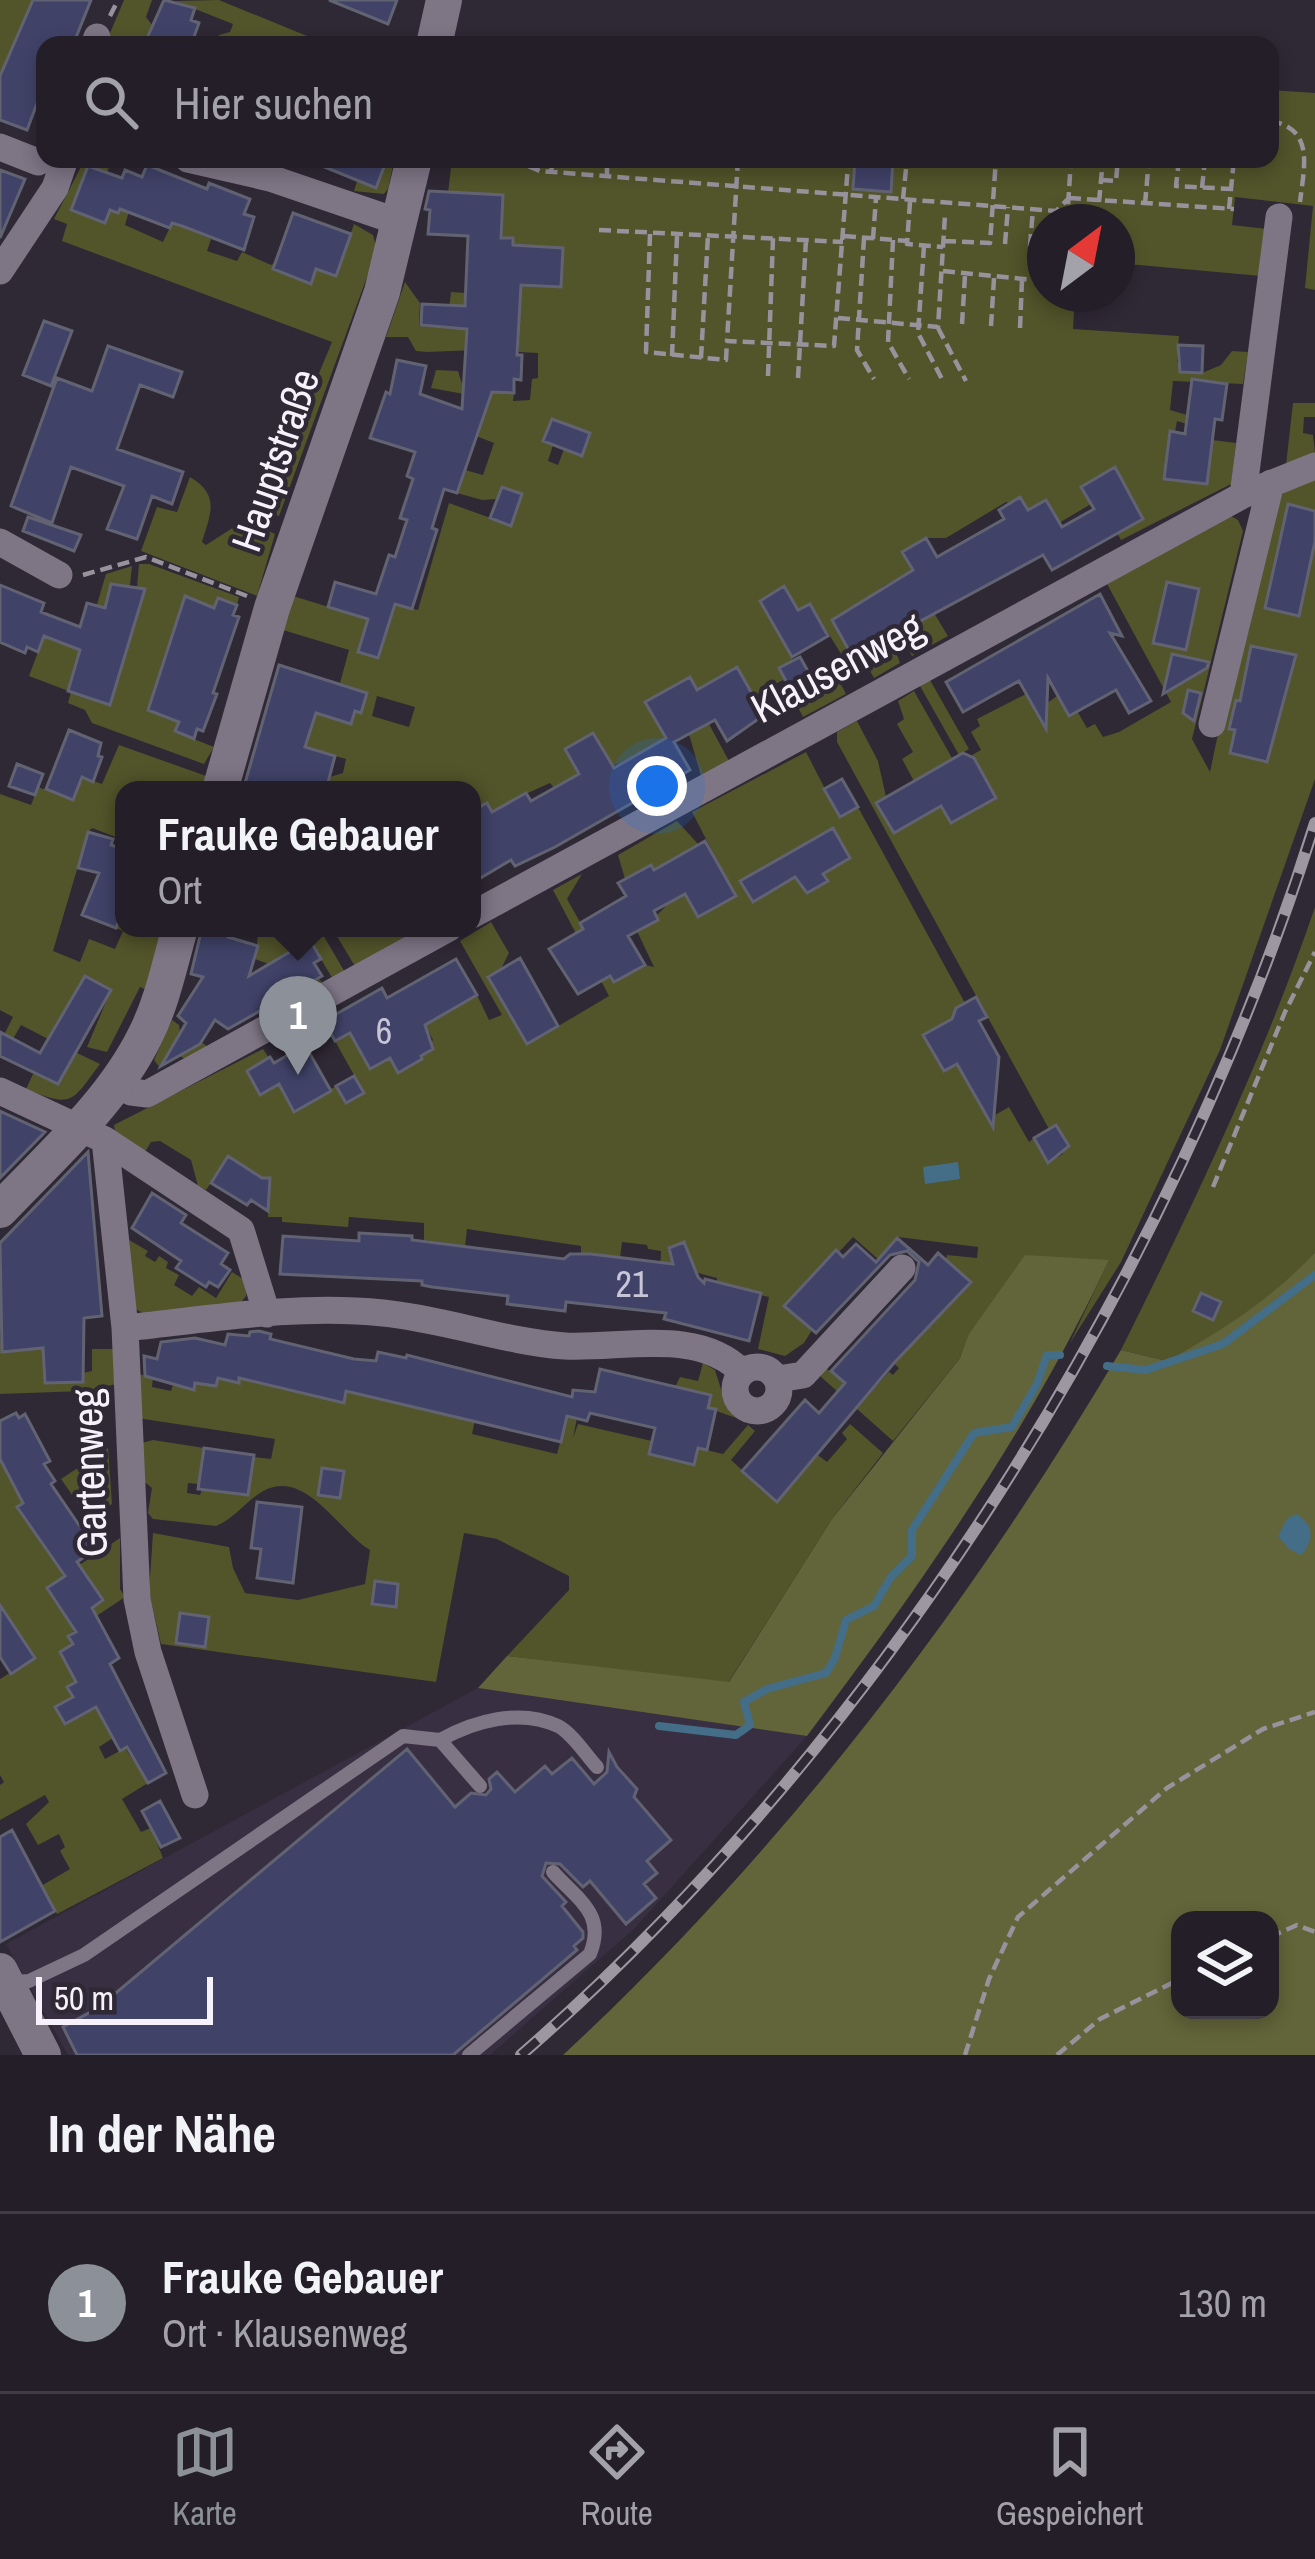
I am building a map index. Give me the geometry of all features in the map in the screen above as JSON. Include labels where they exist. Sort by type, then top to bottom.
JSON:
[{"type":"main road","points":[[436,36],[444,0]]},
{"type":"main road","name":"Hauptstraße","points":[[223,781],[272,608],[382,292],[412,168]]},
{"type":"main road","points":[[0,1210],[91,1134],[115,1082],[145,1036],[177,937]]},
{"type":"main road","points":[[2,1978],[43,2055]]},
{"type":"street","points":[[0,147],[36,160]]},
{"type":"street","points":[[0,271],[55,188],[62,168]]},
{"type":"street","points":[[227,168],[399,222]]},
{"type":"street","points":[[1244,495],[1289,211]]},
{"type":"street","name":"Klausenweg","points":[[481,910],[1244,495],[1315,466]]},
{"type":"street","points":[[1212,724],[1271,483]]},
{"type":"street","points":[[0,542],[59,575]]},
{"type":"street","points":[[115,1082],[131,1092],[147,1094],[433,937]]},
{"type":"street","points":[[0,1091],[91,1134],[241,1230],[267,1313]]},
{"type":"street","name":"Gartenweg","points":[[91,1134],[125,1328],[137,1599],[148,1652],[195,1795]]},
{"type":"street","points":[[778,1379],[777,1400],[770,1408],[751,1411],[735,1396],[737,1378],[760,1366],[778,1379],[803,1375],[902,1268]]},
{"type":"street","points":[[125,1328],[310,1310],[383,1313],[562,1346],[673,1343],[728,1357],[742,1372]]},
{"type":"lane","points":[[2,1978],[29,1982],[83,1955],[404,1736],[440,1740],[468,1724],[517,1717],[560,1727],[597,1767]]},
{"type":"lane","points":[[440,1740],[480,1786]]},
{"type":"lane","points":[[469,2055],[590,1954],[598,1934],[596,1920],[553,1872]]},
{"type":"path","points":[[1279,123],[1291,126],[1306,152],[1289,211]]},
{"type":"path","points":[[530,168],[1027,209]]},
{"type":"path","points":[[551,172],[552,168]]},
{"type":"path","points":[[607,168],[607,176]]},
{"type":"path","points":[[650,232],[646,352],[726,360],[737,168]]},
{"type":"path","points":[[728,341],[835,346],[848,168]]},
{"type":"path","points":[[907,168],[907,244],[923,246],[990,243],[995,168]]},
{"type":"path","points":[[1068,204],[1071,168]]},
{"type":"path","points":[[1099,202],[1102,168]]},
{"type":"path","points":[[1101,180],[1116,181],[1117,168]]},
{"type":"path","points":[[1145,204],[1148,168]]},
{"type":"path","points":[[1178,168],[1177,186],[1231,189]]},
{"type":"path","points":[[1202,188],[1203,168]]},
{"type":"path","points":[[1069,198],[1231,209],[1233,168]]},
{"type":"path","points":[[874,379],[857,350],[876,198]]},
{"type":"path","points":[[1063,204],[1069,198]]},
{"type":"path","points":[[1005,244],[1008,208]]},
{"type":"path","points":[[945,215],[938,327],[967,381]]},
{"type":"path","points":[[599,230],[908,241]]},
{"type":"path","points":[[672,356],[677,233]]},
{"type":"path","points":[[701,358],[708,235]]},
{"type":"path","points":[[767,376],[773,238]]},
{"type":"path","points":[[798,378],[806,240]]},
{"type":"path","points":[[893,240],[888,342],[909,379]]},
{"type":"path","points":[[923,246],[918,333],[943,381]]},
{"type":"path","points":[[943,272],[1027,279]]},
{"type":"path","points":[[962,324],[965,273]]},
{"type":"path","points":[[991,326],[994,276]]},
{"type":"path","points":[[1020,328],[1023,279]]},
{"type":"path","points":[[838,318],[938,327]]},
{"type":"path","points":[[59,575],[88,575],[146,557],[272,608]]},
{"type":"path","points":[[1213,1187],[1285,1012],[1315,952]]},
{"type":"path","points":[[965,2055],[989,1979],[1018,1917],[1167,1788],[1263,1729],[1315,1712]]},
{"type":"path","points":[[1279,1933],[1297,1925],[1315,1932]]},
{"type":"path","points":[[1058,2055],[1100,2019],[1171,1983]]},
{"type":"shaded area","points":[[478,1688],[807,1736],[635,1928],[490,2055],[68,2055],[6,1944]]},
{"type":"green space","points":[[0,0],[33,0],[0,78]]},
{"type":"green space","points":[[124,0],[152,0],[146,17],[152,25],[148,36],[109,36]]},
{"type":"green space","points":[[219,0],[307,36],[219,36],[230,32],[233,24],[175,1]]},
{"type":"green space","points":[[1279,91],[1315,93],[1315,290],[1305,288],[1313,206],[1235,197],[1232,225],[1267,229],[1261,276],[1135,265],[1135,204],[1027,204],[1027,312],[1074,312],[1073,329],[1179,336],[1177,362],[1202,373],[1221,365],[1232,351],[1248,352],[1243,384],[1173,381],[1170,410],[1187,415],[1187,424],[1177,421],[1175,432],[1170,432],[1164,479],[1212,440],[1236,443],[1231,484],[1121,540],[1117,533],[1143,518],[1114,468],[1081,487],[1091,504],[1059,523],[1046,500],[1028,510],[1006,502],[946,538],[926,538],[903,552],[913,570],[882,587],[905,629],[934,613],[948,636],[912,656],[877,595],[851,655],[843,657],[810,604],[798,610],[784,587],[760,601],[793,660],[779,669],[793,693],[813,682],[808,671],[815,670],[831,674],[846,694],[803,717],[783,680],[754,696],[737,667],[708,708],[690,677],[646,703],[668,743],[612,766],[593,734],[565,749],[579,774],[554,788],[550,783],[517,798],[498,821],[487,803],[481,807],[481,781],[329,781],[343,773],[346,759],[292,744],[296,730],[309,734],[316,713],[351,724],[361,690],[340,683],[349,650],[283,630],[293,596],[368,619],[358,652],[379,658],[396,604],[418,610],[449,503],[510,525],[522,495],[504,488],[497,499],[457,493],[465,470],[483,475],[494,443],[476,436],[483,416],[461,408],[464,394],[431,388],[436,370],[458,371],[462,384],[471,389],[514,393],[513,401],[530,400],[532,379],[538,378],[538,353],[519,352],[519,348],[416,351],[408,337],[386,337],[405,282],[420,303],[419,326],[447,327],[451,292],[466,293],[519,331],[521,285],[513,239],[461,235],[448,193],[451,168],[1279,168]],"holes":[[[552,419],[590,433],[564,449],[558,465],[548,461],[553,445],[544,441]],[[377,696],[415,707],[409,727],[372,716]]]},
{"type":"green space","points":[[80,168],[89,168],[110,210],[121,204],[130,208],[125,225],[163,242],[172,223],[211,239],[207,251],[237,261],[242,252],[271,265],[276,262],[292,277],[310,283],[316,269],[336,275],[354,224],[373,235],[376,246],[370,269],[279,516],[268,514],[284,457],[332,342],[62,241],[67,224],[54,219]]},
{"type":"green space","points":[[384,168],[392,168],[384,194],[354,191],[357,181],[376,188]]},
{"type":"green space","points":[[1293,403],[1315,403],[1315,417],[1304,417],[1303,433],[1313,435],[1315,453],[1286,465]]},
{"type":"green space","points":[[190,477],[210,498],[202,542],[206,545],[245,520],[275,534],[257,596],[141,551],[157,507],[177,512]]},
{"type":"green space","points":[[1315,478],[1315,779],[1220,1050],[1121,1262],[1070,1343],[1109,1260],[970,1334],[960,1358],[893,1441],[820,1376],[826,1368],[864,1400],[889,1372],[893,1375],[899,1368],[876,1347],[931,1326],[938,1318],[916,1298],[922,1291],[945,1311],[970,1282],[946,1260],[947,1255],[977,1258],[978,1247],[898,1237],[878,1259],[853,1237],[836,1251],[821,1284],[810,1276],[785,1305],[812,1330],[804,1343],[785,1356],[758,1349],[769,1297],[717,1285],[717,1278],[683,1269],[660,1272],[661,1251],[647,1245],[622,1242],[620,1258],[581,1255],[581,1246],[467,1229],[465,1247],[424,1240],[424,1223],[349,1217],[348,1227],[282,1222],[282,1217],[268,1217],[269,1178],[260,1178],[229,1157],[206,1190],[198,1186],[191,1160],[160,1141],[151,1142],[145,1152],[115,1132],[114,1125],[263,1049],[269,1058],[260,1094],[279,1084],[294,1111],[336,1086],[346,1103],[364,1093],[335,1041],[350,1033],[366,1061],[390,1058],[399,1072],[433,1049],[425,1025],[477,995],[489,1020],[502,1015],[460,941],[481,937],[481,928],[491,922],[509,953],[501,969],[488,977],[528,1044],[609,996],[553,890],[582,874],[567,899],[614,982],[645,965],[654,967],[637,931],[657,920],[671,901],[625,879],[618,855],[677,821],[699,845],[667,863],[697,916],[735,895],[692,812],[806,752],[839,816],[858,807],[965,1003],[952,1019],[924,1035],[944,1071],[957,1064],[988,1119],[1009,1107],[1029,1142],[1034,1138],[1049,1162],[1068,1146],[1057,1125],[1049,1129],[837,742],[837,732],[857,721],[878,761],[886,797],[877,803],[894,833],[929,809],[902,759],[913,752],[897,724],[904,719],[898,701],[914,691],[952,758],[937,768],[950,791],[937,799],[951,823],[996,798],[972,755],[981,750],[971,732],[980,726],[977,719],[1026,694],[1046,704],[1065,690],[1087,728],[1095,724],[1103,737],[1119,732],[1171,702],[1106,582],[1231,516],[1243,531],[1192,739],[1210,772],[1278,498]]},
{"type":"green space","points":[[139,564],[239,597],[237,605],[218,598],[214,608],[185,597],[149,710],[179,722],[176,732],[214,747],[204,764],[92,723],[85,710],[68,703],[71,692],[29,676],[44,636],[63,644],[71,623],[90,628],[106,574],[132,566],[130,585],[111,585],[102,619],[133,627],[145,590],[137,587]]},
{"type":"green space","points":[[894,646],[900,663],[874,678],[865,662]]},
{"type":"green space","points":[[930,680],[969,749],[959,755],[920,686]]},
{"type":"green space","points":[[709,724],[729,761],[701,776],[689,734]]},
{"type":"green space","points":[[119,745],[209,777],[208,781],[115,781],[115,837],[92,828],[88,832],[53,951],[80,962],[89,939],[115,949],[120,937],[165,937],[147,990],[140,987],[107,1052],[87,1047],[111,990],[85,977],[50,1040],[21,1025],[13,1039],[4,1035],[13,1017],[0,1010],[0,794],[31,805],[38,787],[73,800],[82,777],[102,784]]},
{"type":"green space","points":[[1315,907],[1315,1252],[1246,1313],[1167,1361],[1121,1350],[1250,1076]]},
{"type":"green space","points":[[258,937],[324,937],[346,974],[334,981],[310,941],[297,990],[318,978],[325,985],[294,1003],[274,966],[255,959]]},
{"type":"green space","points":[[337,937],[405,939],[356,968]]},
{"type":"green space","points":[[172,1020],[180,1034],[208,1047],[186,1060],[171,1050],[160,1068],[154,1060]]},
{"type":"green space","points":[[75,1052],[100,1064],[76,1094],[62,1100],[26,1089],[34,1072],[59,1084]]},
{"type":"green space","points":[[129,1240],[148,1251],[145,1256],[155,1262],[159,1256],[168,1262],[166,1268],[179,1275],[174,1285],[192,1296],[199,1287],[216,1298],[232,1272],[248,1282],[246,1296],[239,1305],[146,1315],[134,1308]]},
{"type":"green space","points":[[1315,1252],[1315,2055],[563,2055],[722,1895],[867,1723],[1000,1541],[1121,1350],[1167,1361],[1246,1313]]},
{"type":"green space","points":[[1025,1255],[1109,1260],[1044,1385],[970,1506],[807,1736],[478,1688],[507,1656],[729,1682],[832,1519],[960,1358],[969,1334]]},
{"type":"green space","points":[[0,1335],[2,1351],[43,1345],[45,1383],[83,1382],[83,1373],[92,1371],[92,1349],[116,1349],[117,1384],[83,1391],[0,1394]]},
{"type":"green space","points":[[703,1363],[715,1370],[725,1402],[739,1419],[708,1408],[675,1387],[680,1377],[698,1381]]},
{"type":"green space","points":[[135,1373],[153,1378],[152,1387],[171,1391],[173,1385],[216,1386],[218,1379],[238,1383],[240,1376],[343,1403],[350,1374],[480,1396],[472,1434],[557,1454],[567,1416],[577,1418],[573,1438],[578,1424],[652,1441],[649,1454],[694,1465],[698,1448],[723,1454],[748,1425],[755,1431],[731,1460],[776,1501],[815,1453],[827,1462],[847,1439],[842,1433],[850,1424],[883,1453],[832,1519],[728,1683],[507,1656],[569,1590],[569,1576],[497,1539],[464,1533],[436,1682],[161,1644],[149,1592],[153,1533],[229,1547],[245,1593],[298,1600],[365,1584],[370,1550],[311,1497],[284,1486],[263,1491],[216,1526],[153,1519],[148,1513],[152,1488],[141,1479],[142,1443],[153,1440],[204,1448],[199,1484],[188,1483],[187,1493],[200,1495],[202,1489],[248,1495],[254,1457],[271,1459],[275,1439],[137,1418]]},
{"type":"green space","points":[[108,1448],[112,1504],[89,1519],[61,1479]]},
{"type":"green space","points":[[0,1459],[11,1480],[81,1564],[120,1538],[120,1589],[125,1597],[68,1635],[73,1644],[60,1652],[76,1682],[73,1697],[56,1707],[66,1724],[97,1708],[113,1738],[99,1747],[105,1759],[125,1748],[148,1783],[122,1799],[141,1832],[151,1828],[163,1858],[57,1914],[41,1886],[70,1869],[60,1851],[65,1847],[59,1834],[38,1845],[26,1824],[49,1802],[45,1795],[0,1820],[0,1785],[4,1782],[0,1775],[0,1679],[35,1657],[0,1605]]},
{"type":"water","points":[[958,1162],[960,1179],[925,1184],[923,1167]]},
{"type":"water","points":[[1296,1514],[1310,1533],[1301,1555],[1278,1536],[1287,1519]]},
{"type":"building","points":[[33,0],[91,0],[77,36],[36,36],[36,106],[27,130],[0,120],[0,76]]},
{"type":"building","points":[[164,0],[195,8],[191,20],[199,23],[194,36],[148,36]]},
{"type":"building","points":[[329,0],[397,0],[388,24]]},
{"type":"building","points":[[87,168],[122,178],[125,170],[142,177],[146,168],[154,168],[207,189],[209,183],[250,199],[244,214],[254,217],[244,250],[120,209],[118,213],[110,210],[105,223],[71,210]]},
{"type":"building","points":[[327,168],[384,168],[376,188]]},
{"type":"building","points":[[854,168],[892,168],[891,192],[853,189]]},
{"type":"building","points":[[0,170],[25,179],[0,238]]},
{"type":"building","points":[[429,191],[503,195],[501,238],[513,238],[513,245],[563,248],[561,287],[521,285],[517,355],[522,355],[521,380],[514,379],[514,393],[492,392],[457,493],[444,489],[432,528],[437,530],[412,609],[395,604],[378,658],[358,652],[368,619],[328,607],[335,582],[376,594],[407,520],[400,518],[413,479],[407,476],[415,452],[370,438],[386,392],[390,394],[397,360],[426,366],[420,394],[462,409],[467,329],[421,325],[422,304],[465,306],[468,236],[428,234]]},
{"type":"building","points":[[293,213],[351,234],[336,276],[316,269],[311,284],[273,269]]},
{"type":"building","points":[[44,321],[72,331],[51,386],[23,375]]},
{"type":"building","points":[[1178,345],[1203,346],[1202,373],[1180,372]]},
{"type":"building","points":[[108,346],[182,372],[173,397],[140,385],[117,449],[183,472],[172,504],[152,496],[137,539],[107,529],[124,486],[71,467],[52,523],[11,506],[57,378],[92,391]]},
{"type":"building","points":[[1192,379],[1227,384],[1222,420],[1215,419],[1207,484],[1164,479],[1170,431],[1185,434]]},
{"type":"building","points":[[552,419],[590,433],[582,456],[543,441]]},
{"type":"building","points":[[1115,467],[1143,519],[1052,570],[1043,555],[891,637],[895,645],[856,663],[832,620],[913,570],[902,552],[926,538],[937,557],[1004,519],[999,510],[1020,497],[1028,510],[1046,500],[1062,527],[1094,509],[1081,487]]},
{"type":"building","points":[[502,487],[522,494],[511,526],[490,518]]},
{"type":"building","points":[[1288,504],[1315,511],[1315,541],[1299,616],[1265,608]]},
{"type":"building","points":[[28,517],[81,535],[74,551],[23,531]]},
{"type":"building","points":[[1167,582],[1199,589],[1186,650],[1153,643]]},
{"type":"building","points":[[111,584],[145,589],[110,705],[68,691],[80,650],[44,636],[38,652],[27,647],[25,653],[0,642],[0,585],[44,603],[41,612],[80,627],[87,603],[105,608]]},
{"type":"building","points":[[784,586],[798,610],[810,604],[828,636],[792,657],[760,601]]},
{"type":"building","points":[[1100,594],[1122,636],[1110,633],[1151,701],[1129,713],[1116,690],[1069,716],[1048,678],[1046,729],[1019,681],[963,712],[946,682]]},
{"type":"building","points":[[185,596],[214,608],[218,598],[237,605],[233,615],[239,617],[213,693],[217,694],[203,731],[197,729],[194,739],[175,731],[179,722],[148,710]]},
{"type":"building","points":[[1251,646],[1296,655],[1267,762],[1230,753],[1235,730],[1229,729]]},
{"type":"building","points":[[1172,654],[1209,662],[1207,668],[1163,694]]},
{"type":"building","points":[[800,657],[814,682],[793,694],[779,668]]},
{"type":"building","points":[[279,665],[367,693],[361,713],[355,711],[351,724],[316,713],[305,747],[335,756],[328,781],[246,781]]},
{"type":"building","points":[[737,667],[764,715],[727,741],[715,720],[674,742],[690,770],[555,847],[515,866],[511,860],[481,878],[481,806],[487,803],[492,812],[526,793],[531,801],[579,774],[565,749],[593,733],[614,768],[666,738],[645,702],[690,677],[697,690]]},
{"type":"building","points":[[1188,690],[1201,693],[1194,721],[1183,713]]},
{"type":"building","points":[[69,730],[101,743],[98,756],[102,757],[93,782],[82,777],[73,800],[46,789]]},
{"type":"building","points":[[963,753],[974,758],[996,798],[951,823],[941,806],[894,833],[876,803]]},
{"type":"building","points":[[17,764],[43,774],[35,795],[9,786]]},
{"type":"building","points":[[842,779],[858,807],[840,817],[824,789]]},
{"type":"building","points":[[833,828],[850,858],[823,874],[828,881],[807,893],[795,877],[753,902],[740,881]]},
{"type":"building","points":[[88,832],[113,839],[115,928],[82,915],[99,873],[78,868]]},
{"type":"building","points":[[705,841],[736,896],[698,917],[685,894],[654,911],[658,920],[628,936],[645,965],[614,982],[610,976],[578,994],[549,949],[583,929],[580,923],[626,896],[618,883],[651,865],[654,870]]},
{"type":"building","points":[[200,937],[228,937],[258,946],[249,976],[310,940],[321,959],[314,963],[322,976],[228,1029],[215,1020],[200,1044],[161,1066],[186,1023],[178,1016],[203,977],[191,974]]},
{"type":"building","points":[[520,958],[558,1026],[527,1044],[488,977]]},
{"type":"building","points":[[456,959],[477,995],[425,1025],[433,1049],[422,1059],[398,1073],[390,1058],[370,1069],[350,1033],[335,1041],[324,1021],[382,988],[387,998]]},
{"type":"building","points":[[85,976],[111,990],[58,1084],[0,1056],[0,1032],[40,1053]]},
{"type":"building","points":[[976,997],[987,1017],[979,1021],[999,1057],[993,1127],[957,1064],[944,1071],[923,1035],[952,1019],[956,1008]]},
{"type":"building","points":[[305,1045],[331,1091],[294,1112],[279,1084],[260,1095],[247,1071],[270,1057],[274,1063]]},
{"type":"building","points":[[354,1076],[364,1093],[346,1103],[336,1086]]},
{"type":"building","points":[[0,1111],[45,1132],[0,1178]]},
{"type":"building","points":[[1056,1125],[1069,1146],[1048,1163],[1034,1138]]},
{"type":"building","points":[[88,1152],[102,1316],[84,1318],[83,1382],[45,1383],[43,1348],[2,1352],[0,1243]]},
{"type":"building","points":[[228,1156],[262,1178],[270,1178],[268,1211],[251,1200],[247,1205],[211,1183]]},
{"type":"building","points":[[152,1193],[186,1215],[181,1223],[228,1253],[221,1264],[230,1270],[218,1287],[209,1282],[206,1287],[176,1268],[181,1261],[132,1228]]},
{"type":"building","points":[[359,1233],[412,1236],[412,1240],[564,1259],[570,1254],[591,1254],[673,1264],[669,1248],[684,1242],[704,1283],[705,1279],[761,1293],[749,1341],[664,1319],[666,1313],[566,1302],[565,1311],[507,1304],[508,1296],[432,1287],[422,1281],[280,1274],[283,1236],[359,1241]]},
{"type":"building","points":[[897,1238],[928,1265],[938,1253],[971,1282],[894,1363],[777,1502],[742,1471],[805,1400],[819,1413],[845,1383],[831,1371],[915,1280],[919,1262],[907,1251],[890,1255],[816,1333],[784,1306],[836,1250],[843,1257],[856,1244],[876,1262]]},
{"type":"building","points":[[1201,1293],[1221,1302],[1213,1320],[1193,1311]]},
{"type":"building","points":[[259,1331],[271,1334],[270,1339],[354,1359],[376,1361],[378,1352],[407,1355],[572,1397],[573,1390],[595,1392],[600,1369],[711,1395],[708,1408],[716,1409],[707,1450],[698,1448],[694,1465],[649,1454],[655,1428],[590,1413],[587,1421],[567,1416],[561,1442],[346,1391],[344,1403],[239,1378],[239,1383],[218,1378],[216,1386],[195,1383],[194,1390],[145,1376],[144,1356],[157,1359],[161,1342],[195,1338],[225,1345],[228,1334],[249,1336]]},
{"type":"building","points":[[16,1413],[19,1418],[25,1414],[50,1461],[44,1464],[55,1481],[51,1484],[100,1546],[77,1562],[103,1600],[92,1608],[119,1658],[110,1664],[166,1773],[148,1783],[127,1747],[120,1751],[96,1707],[65,1724],[55,1707],[73,1697],[67,1687],[76,1682],[60,1652],[73,1644],[68,1636],[76,1632],[47,1588],[65,1576],[17,1507],[23,1503],[0,1459],[0,1421]]},
{"type":"building","points":[[204,1448],[254,1455],[248,1495],[198,1489]]},
{"type":"building","points":[[322,1468],[344,1471],[340,1498],[318,1495]]},
{"type":"building","points":[[257,1502],[302,1507],[293,1583],[257,1578],[261,1549],[251,1548]]},
{"type":"building","points":[[375,1581],[398,1584],[396,1607],[372,1604]]},
{"type":"building","points":[[0,1605],[35,1658],[11,1674],[0,1657]]},
{"type":"building","points":[[180,1613],[209,1617],[205,1647],[176,1643]]},
{"type":"building","points":[[407,1749],[455,1807],[471,1793],[486,1795],[491,1789],[489,1779],[497,1772],[515,1792],[545,1766],[552,1774],[572,1758],[594,1784],[607,1772],[609,1752],[637,1789],[634,1797],[671,1840],[647,1861],[657,1873],[644,1884],[656,1898],[626,1924],[590,1881],[583,1887],[560,1864],[546,1863],[542,1876],[566,1902],[562,1906],[583,1938],[574,1946],[577,1950],[453,2055],[77,2055],[63,2027],[98,2008]]},
{"type":"building","points":[[160,1801],[180,1838],[161,1847],[142,1811]]},
{"type":"building","points":[[12,1830],[55,1911],[0,1942],[0,1837]]},
{"type":"waterway","points":[[1107,1366],[1146,1370],[1223,1344],[1315,1275]]},
{"type":"waterway","points":[[659,1726],[736,1735],[750,1725],[744,1702],[767,1689],[826,1673],[846,1620],[874,1606],[891,1577],[912,1556],[912,1530],[974,1433],[1012,1427],[1037,1384],[1047,1355],[1060,1355]]},
{"type":"railway","points":[[521,2055],[653,1931],[777,1794],[893,1648],[999,1492],[1096,1330],[1181,1163],[1255,994],[1315,823]]},
{"type":"place","name":"Frauke Gebauer","points":[[298,1075]]}]
